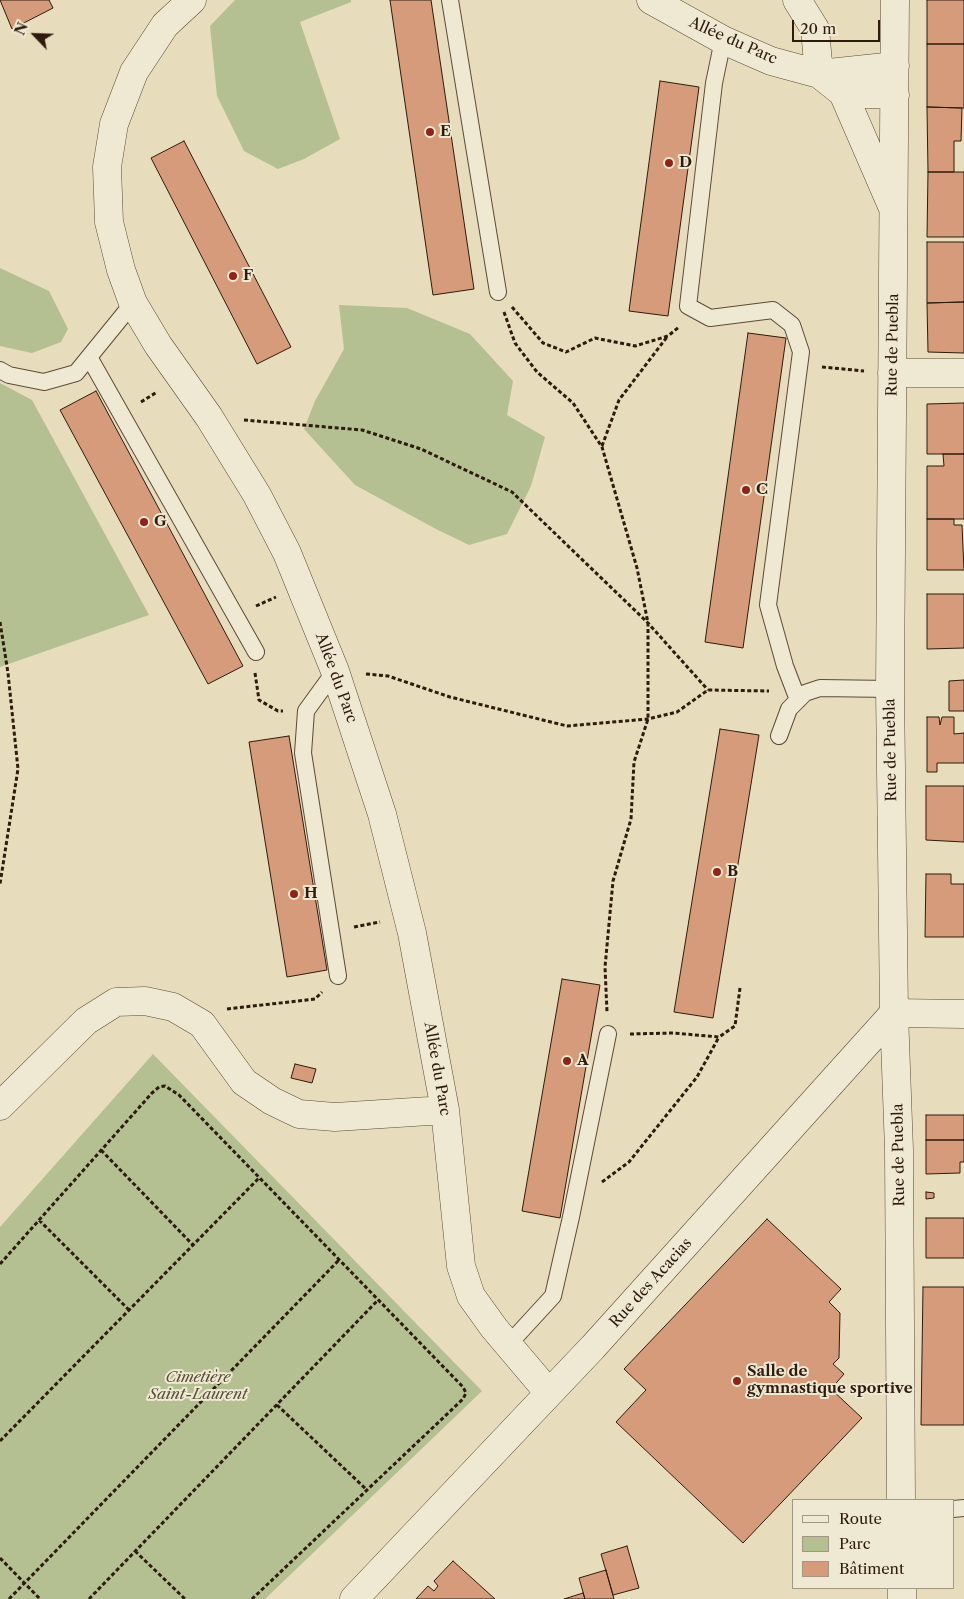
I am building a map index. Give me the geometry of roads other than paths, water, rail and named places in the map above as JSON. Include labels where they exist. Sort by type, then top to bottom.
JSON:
[{"type":"street","name":"Allée du Parc","points":[[192,0],[165,25],[134,72],[114,124],[107,167],[109,222],[120,270],[133,303],[158,346],[210,417],[257,495],[287,553],[335,671],[382,814],[408,917],[445,1110],[461,1266],[471,1296],[508,1345],[555,1398]]},
{"type":"street","name":"Allée du Parc","points":[[651,0],[723,40],[771,60],[819,74],[843,93],[878,177],[895,212]]},
{"type":"street","points":[[797,0],[815,29],[819,74]]},
{"type":"street","name":"Rue de Puebla","points":[[895,0],[895,212],[890,689],[894,1013],[900,1164],[901,1499]]},
{"type":"street","name":"Allée du Parc","points":[[819,74],[895,66]]},
{"type":"street","points":[[843,93],[895,95]]},
{"type":"street","points":[[892,374],[964,373]]},
{"type":"street","points":[[0,1106],[86,1021],[116,1002],[145,1001],[173,1007],[202,1024],[244,1082],[272,1101],[299,1114],[335,1117],[445,1110]]},
{"type":"street","points":[[894,1013],[964,1014]]},
{"type":"street","name":"Rue des Acacias","points":[[354,1599],[555,1398],[894,1013]]},
{"type":"lane","points":[[450,0],[498,292]]},
{"type":"lane","points":[[723,40],[714,83],[688,306],[710,318],[773,310],[792,325],[801,352],[768,606],[784,666],[796,696],[778,736]]},
{"type":"lane","points":[[0,370],[9,375],[44,382],[76,373],[133,303]]},
{"type":"lane","points":[[89,357],[256,652]]},
{"type":"lane","points":[[335,671],[306,711],[303,753],[338,976]]},
{"type":"lane","points":[[796,696],[820,688],[890,689]]},
{"type":"lane","points":[[508,1345],[552,1296],[574,1204],[608,1034]]},
{"type":"place","name":"E","points":[[430,132]]},
{"type":"place","name":"D","points":[[669,163]]},
{"type":"place","name":"F","points":[[233,276]]},
{"type":"place","name":"C","points":[[746,490]]},
{"type":"place","name":"G","points":[[144,522]]},
{"type":"place","name":"B","points":[[717,872]]},
{"type":"place","name":"H","points":[[294,894]]},
{"type":"place","name":"A","points":[[567,1061]]},
{"type":"place","name":"Salle de gymnastique sportive","points":[[737,1381]]},
{"type":"park label","name":"Cimetière Saint-Laurent","points":[[198,1386]]}]
